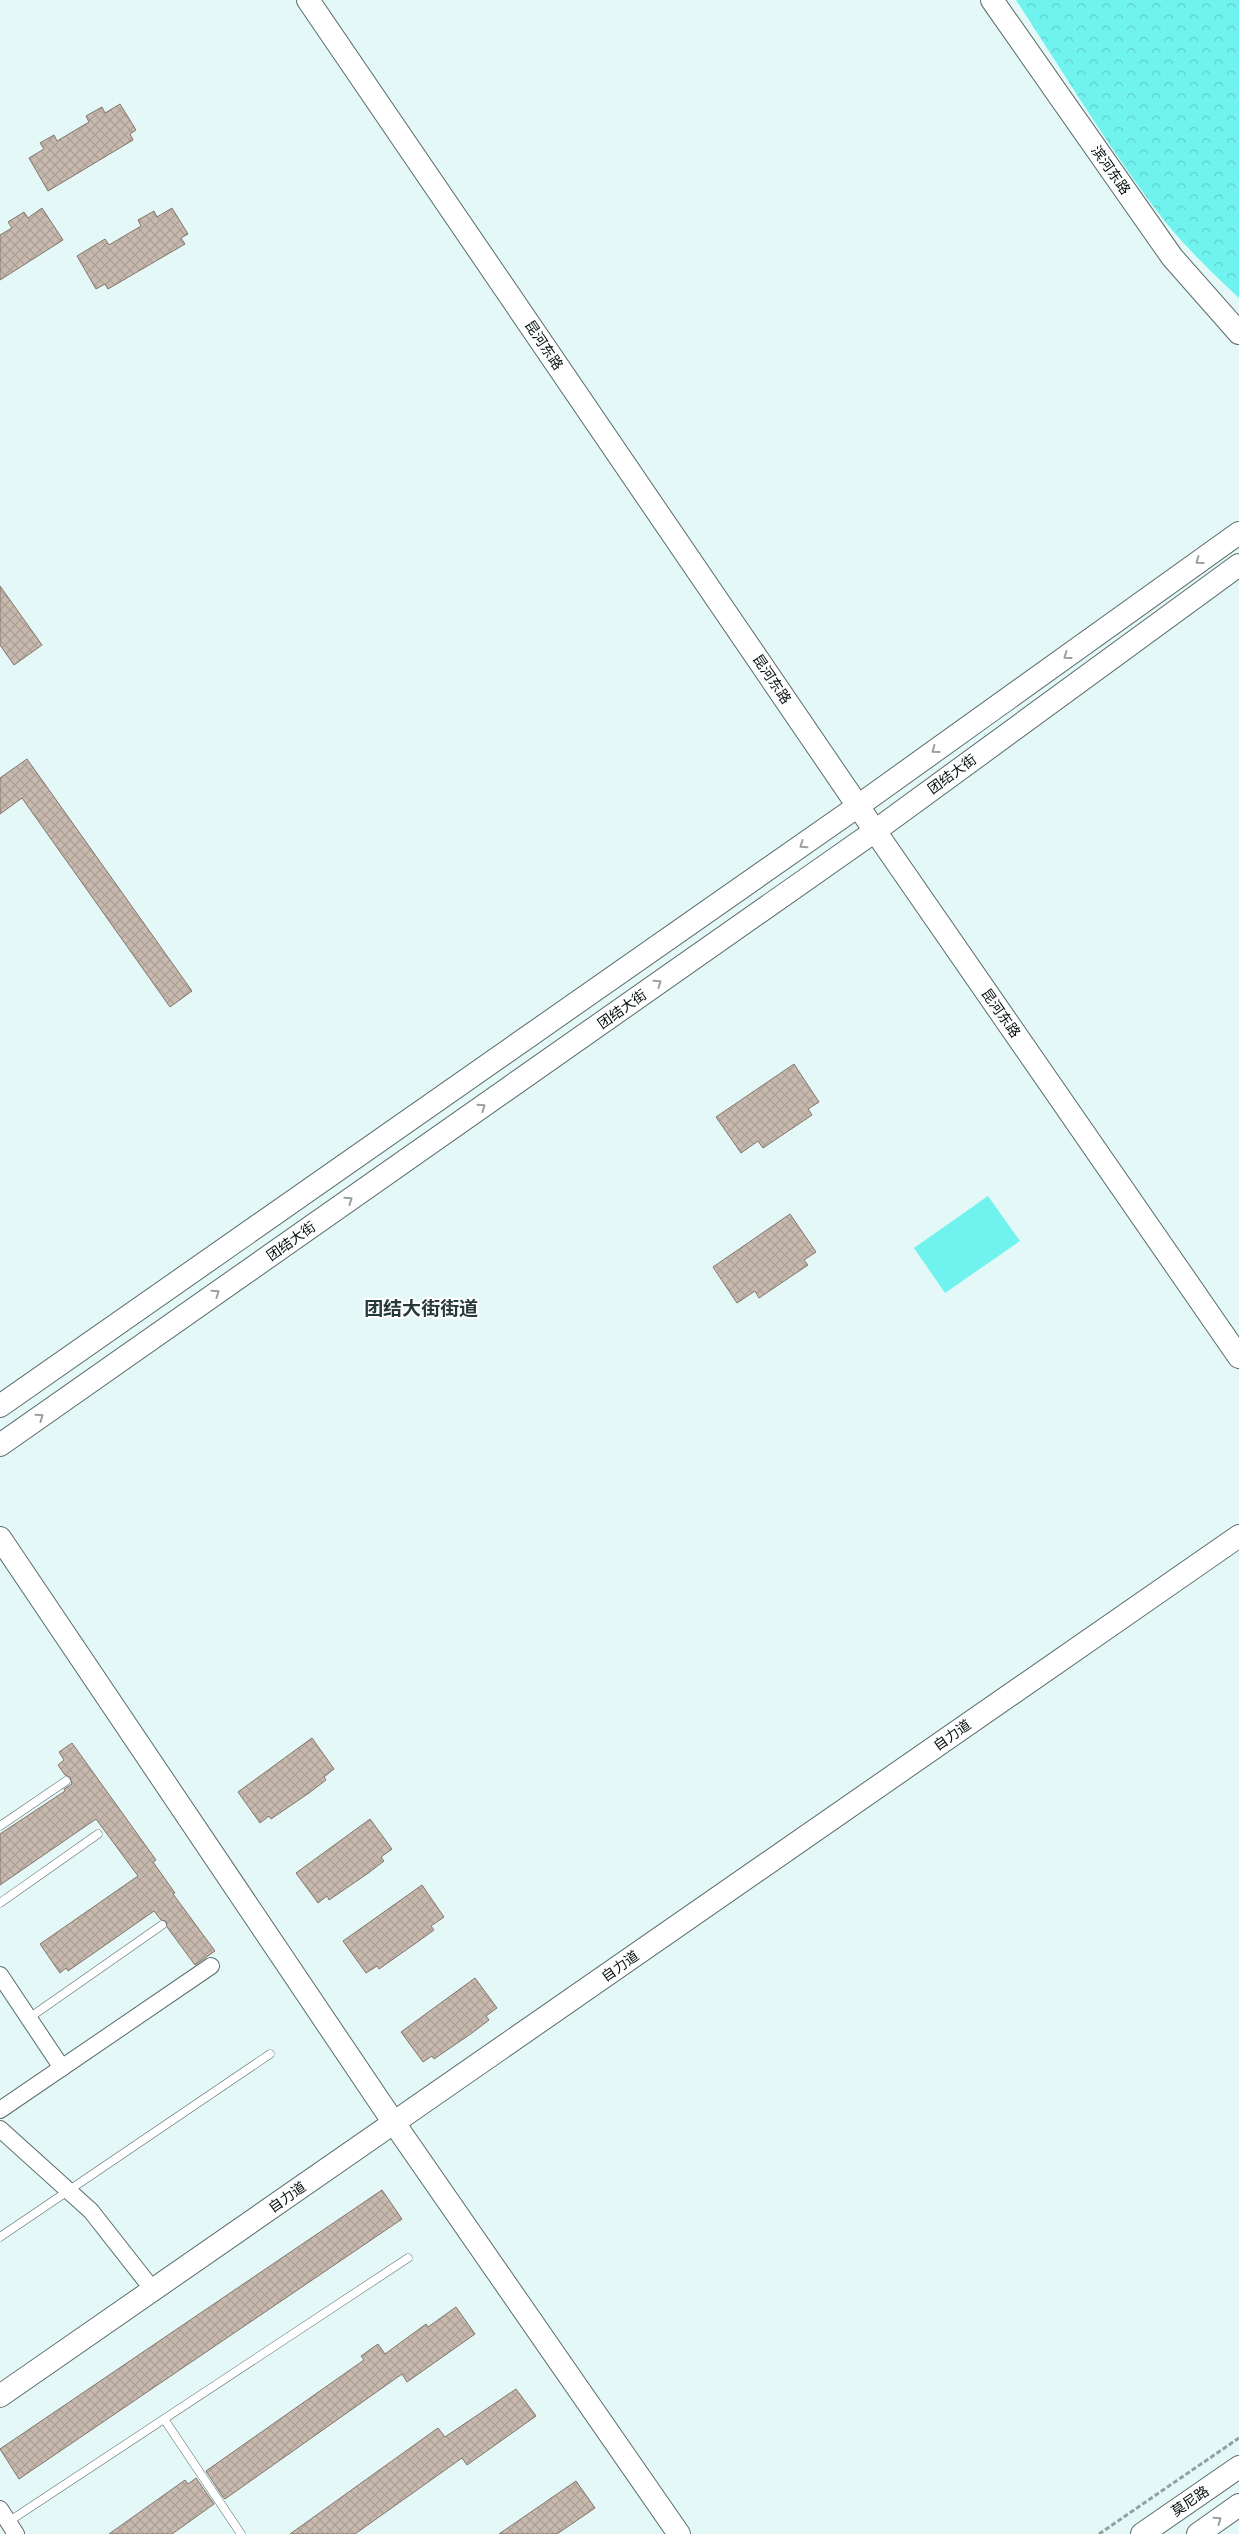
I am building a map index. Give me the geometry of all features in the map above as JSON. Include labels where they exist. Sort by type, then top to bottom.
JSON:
[{"type":"main road","name":"昆河东路","points":[[308,0],[858,806],[1239,1357]]},
{"type":"main road","name":"滨河东路","points":[[992,0],[1172,257],[1239,333]]},
{"type":"main road","name":"团结大街","points":[[0,1406],[858,806],[1239,533]]},
{"type":"main road","name":"团结大街","points":[[0,1445],[876,831],[1239,565]]},
{"type":"main road","name":"自力道","points":[[0,2396],[1239,1536]]},
{"type":"main road","points":[[0,1538],[394,2123],[679,2534]]},
{"type":"main road","name":"莫尼路","points":[[1142,2534],[1239,2467]]},
{"type":"main road","points":[[1198,2534],[1239,2506]]},
{"type":"street","points":[[0,2110],[211,1966]]},
{"type":"street","points":[[0,1975],[62,2068]]},
{"type":"street","points":[[0,2129],[102,2224],[153,2290]]},
{"type":"lane","points":[[0,1826],[66,1781]]},
{"type":"lane","points":[[0,1903],[98,1834]]},
{"type":"lane","points":[[29,2018],[162,1925]]},
{"type":"lane","points":[[0,2238],[270,2054]]},
{"type":"lane","points":[[8,2522],[408,2258]]},
{"type":"lane","points":[[164,2418],[242,2534]]},
{"type":"path","points":[[1099,2534],[1239,2438]]},
{"type":"green space","points":[[1016,0],[1239,0],[1239,298],[1183,243],[1153,206],[1100,130]]},
{"type":"green space","points":[[988,1196],[1020,1241],[945,1293],[914,1248]]},
{"type":"building","points":[[120,104],[136,130],[130,134],[133,140],[48,191],[29,158],[44,149],[40,143],[54,135],[57,141],[89,122],[86,116],[102,107],[105,113]]},
{"type":"building","points":[[42,208],[63,240],[0,280],[0,235],[12,228],[8,222],[24,212],[28,218]]},
{"type":"building","points":[[172,208],[188,234],[181,238],[185,244],[108,289],[105,284],[96,289],[77,256],[105,239],[109,245],[141,226],[138,220],[154,211],[157,217]]},
{"type":"building","points":[[0,586],[42,645],[14,665],[0,645]]},
{"type":"building","points":[[27,759],[192,991],[170,1007],[22,798],[0,814],[0,778]]},
{"type":"building","points":[[794,1064],[819,1102],[808,1109],[812,1115],[763,1148],[758,1141],[741,1153],[716,1117]]},
{"type":"building","points":[[790,1214],[816,1252],[804,1260],[808,1265],[759,1298],[755,1291],[737,1303],[713,1267]]},
{"type":"building","points":[[312,1738],[334,1769],[324,1777],[326,1780],[309,1793],[271,1819],[269,1816],[260,1823],[238,1792]]},
{"type":"building","points":[[72,1743],[156,1860],[153,1862],[175,1893],[173,1894],[215,1951],[195,1965],[167,1927],[166,1921],[161,1920],[154,1911],[68,1971],[66,1968],[60,1973],[40,1944],[138,1876],[96,1819],[0,1885],[0,1834],[65,1791],[64,1789],[72,1784],[70,1777],[65,1775],[58,1765],[64,1760],[59,1752]]},
{"type":"building","points":[[370,1819],[392,1849],[381,1857],[384,1861],[367,1874],[329,1900],[327,1896],[318,1903],[296,1873]]},
{"type":"building","points":[[422,1885],[444,1917],[431,1926],[434,1930],[416,1943],[379,1969],[377,1966],[366,1973],[343,1941]]},
{"type":"building","points":[[475,1978],[497,2008],[486,2016],[489,2020],[472,2033],[434,2059],[432,2056],[423,2062],[401,2032]]},
{"type":"building","points":[[382,2190],[402,2219],[19,2479],[0,2449]]},
{"type":"building","points":[[456,2307],[475,2334],[407,2382],[402,2374],[225,2499],[223,2497],[206,2471],[364,2360],[361,2356],[378,2344],[385,2354],[426,2324],[428,2327]]},
{"type":"building","points":[[516,2389],[536,2416],[467,2465],[462,2458],[355,2534],[290,2534],[438,2428],[445,2437]]},
{"type":"building","points":[[196,2478],[214,2504],[172,2534],[109,2534],[185,2480],[188,2484]]},
{"type":"building","points":[[576,2481],[595,2508],[557,2534],[499,2534]]},
{"type":"district","name":"团结大街街道","points":[[421,1308]]}]
